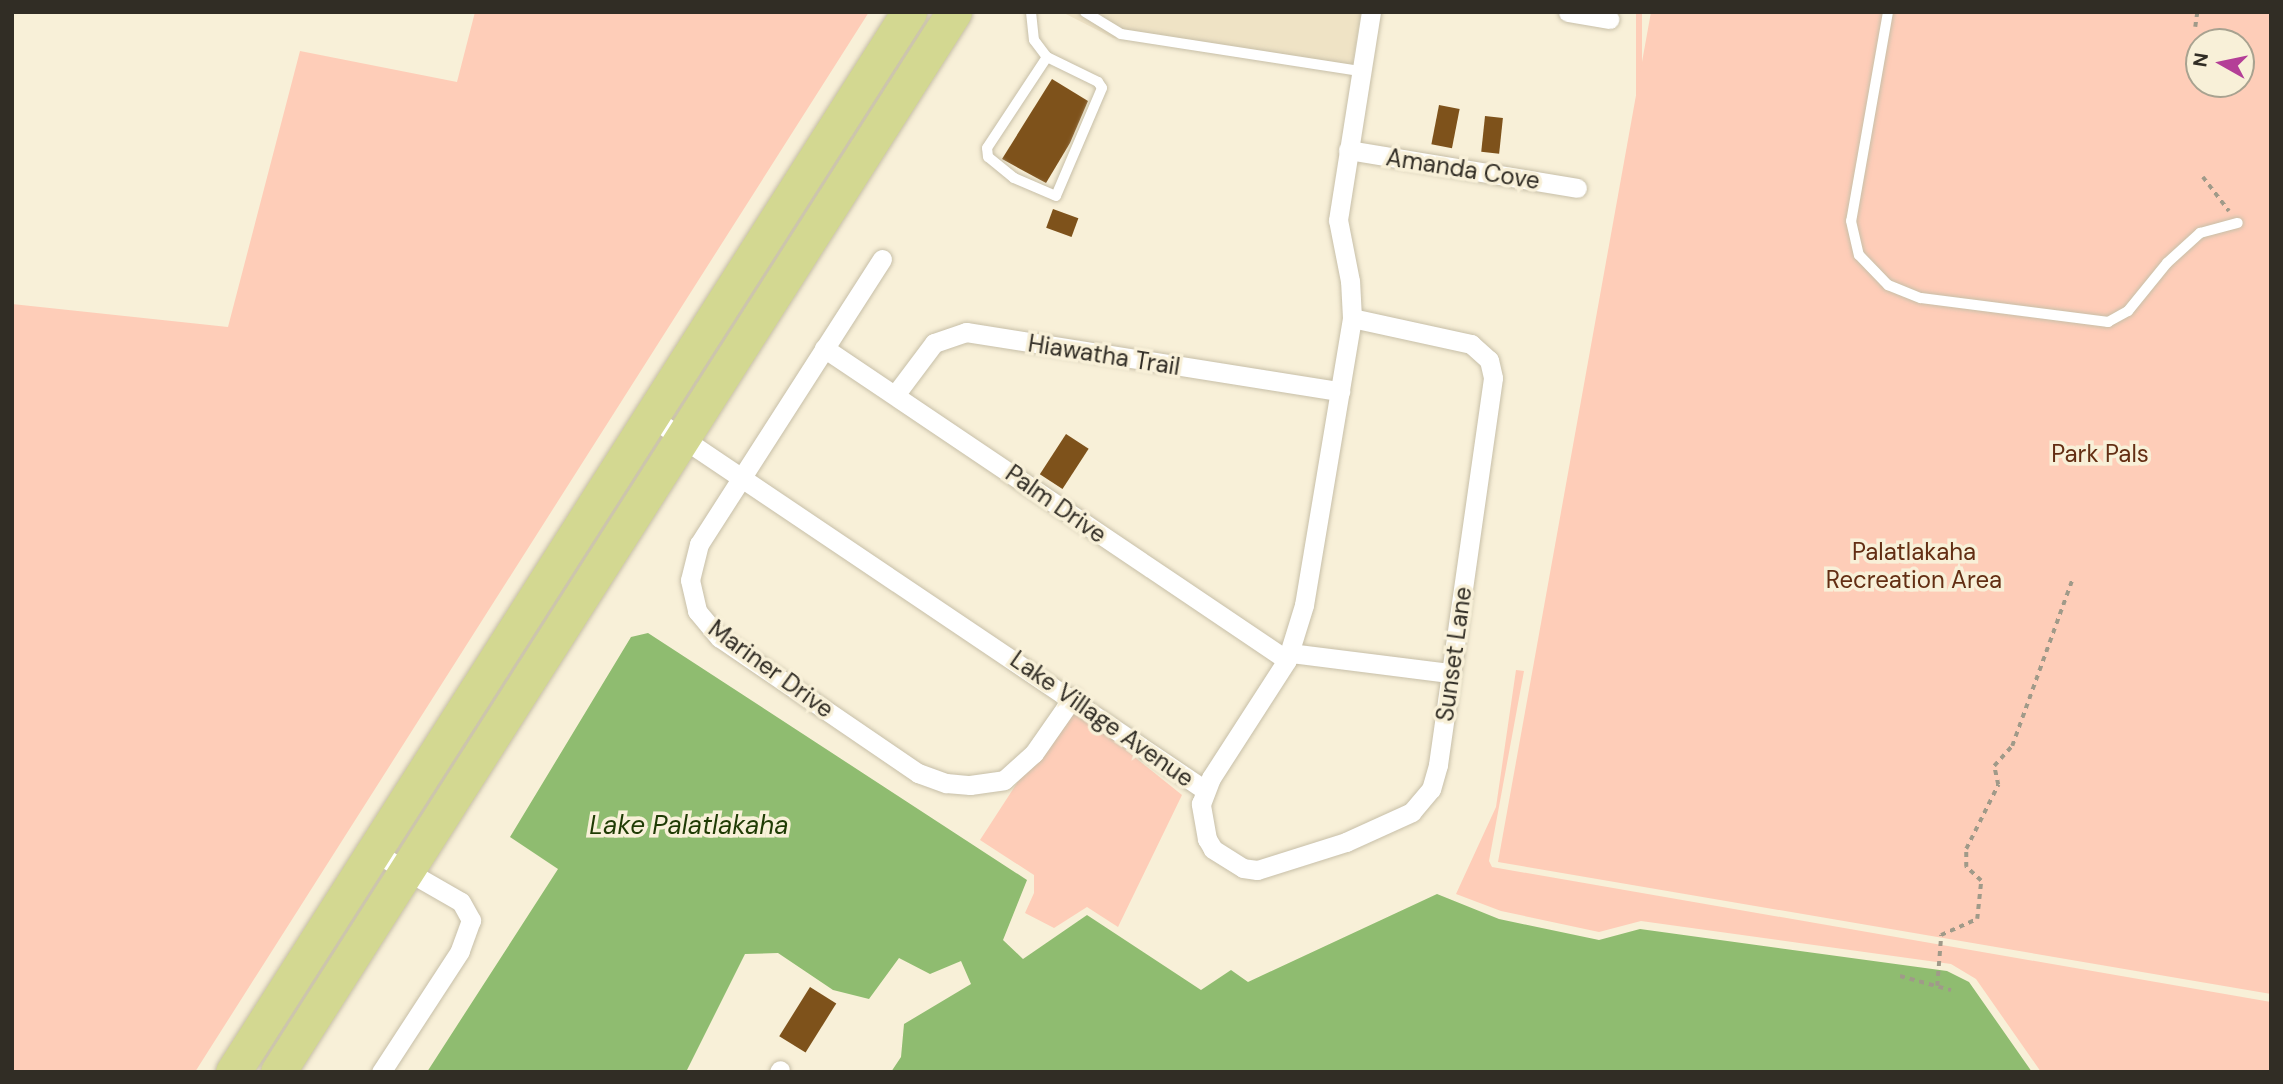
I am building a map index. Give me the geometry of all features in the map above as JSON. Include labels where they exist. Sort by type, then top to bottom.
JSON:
[{"type":"highway","points":[[233,1072],[909,12]]},
{"type":"highway","points":[[278,1072],[954,12]]},
{"type":"street","name":"Lake Village Avenue","points":[[651,417],[742,474],[1073,697],[1205,790],[1289,657],[1304,605],[1352,318],[1350,281],[1338,220],[1371,12]]},
{"type":"street","points":[[1568,12],[1609,19]]},
{"type":"street","name":"Amanda Cove","points":[[1348,150],[1577,188]]},
{"type":"street","name":"Mariner Drive","points":[[882,259],[699,544],[692,563],[691,597],[697,611],[720,638],[918,773],[970,785],[1004,780],[1034,754],[1073,697]]},
{"type":"street","name":"Sunset Lane","points":[[1205,790],[1201,821],[1207,839],[1233,862],[1257,870],[1346,842],[1412,812],[1431,789],[1438,765],[1493,392],[1489,360],[1483,352],[1454,338],[1352,318]]},
{"type":"street","name":"Hiawatha Trail","points":[[895,395],[934,343],[966,332],[1340,391]]},
{"type":"street","name":"Palm Drive","points":[[824,348],[1289,657],[1450,673]]},
{"type":"street","points":[[374,852],[461,902],[471,920],[460,951],[382,1072]]},
{"type":"lane","points":[[1031,12],[1028,20],[1034,40],[1047,57],[1098,82],[1102,88],[1056,196],[1014,178],[988,157],[987,148],[1047,57]]},
{"type":"lane","points":[[1085,12],[1121,34],[1361,71]]},
{"type":"lane","points":[[1888,12],[1852,221],[1859,255],[1888,285],[1921,298],[2108,322],[2128,312],[2167,263],[2200,233],[2238,223]]},
{"type":"path","points":[[2195,27],[2197,12]]},
{"type":"path","points":[[2203,177],[2238,223]]},
{"type":"path","points":[[1937,986],[1942,963],[1941,936],[1977,919],[1981,880],[1966,867],[1966,849],[1998,785],[1994,766],[2012,746],[2071,580]]},
{"type":"path","points":[[1900,976],[1951,990]]},
{"type":"shaded area","points":[[1062,12],[1361,12],[1351,73],[1113,38]]},
{"type":"green space","points":[[475,12],[869,12],[195,1072],[12,1072],[12,304],[228,327],[300,51],[457,82]]},
{"type":"green space","points":[[1636,12],[1642,12],[1642,323],[1636,323]]},
{"type":"green space","name":"Palatlakaha Recreation Area","points":[[1651,12],[2271,12],[2271,994],[1498,862]]},
{"type":"green space","points":[[1516,670],[1524,671],[1489,861],[1492,867],[2271,1002],[2271,1072],[2041,1072],[1976,979],[1951,964],[1641,921],[1599,932],[1501,911],[1456,894],[1496,807]]},
{"type":"green space","points":[[1076,710],[1182,795],[1118,927],[1087,907],[1054,928],[1025,913],[1034,893],[1034,875],[980,840],[1019,780],[1043,758]]},
{"type":"water","name":"Lake Palatlakaha","points":[[648,633],[1027,880],[1003,940],[1023,959],[1087,915],[1201,990],[1231,970],[1248,982],[1437,894],[1499,919],[1599,940],[1640,929],[1947,971],[1969,982],[2032,1072],[891,1072],[901,1057],[904,1024],[971,984],[961,961],[930,974],[899,958],[869,999],[833,990],[778,953],[745,954],[686,1072],[427,1072],[558,869],[510,837],[631,637]]},
{"type":"building","points":[[1052,79],[1088,101],[1070,143],[1046,183],[1002,159]]},
{"type":"building","points":[[1439,105],[1460,109],[1452,148],[1431,144]]},
{"type":"building","points":[[1485,116],[1503,118],[1499,154],[1481,152]]},
{"type":"building","points":[[1053,209],[1078,218],[1072,237],[1046,228]]},
{"type":"building","points":[[1066,434],[1089,449],[1063,489],[1040,474]]},
{"type":"building","points":[[810,987],[836,1003],[806,1053],[779,1036]]},
{"type":"park label","name":"Park Pals","points":[[2100,454]]}]
